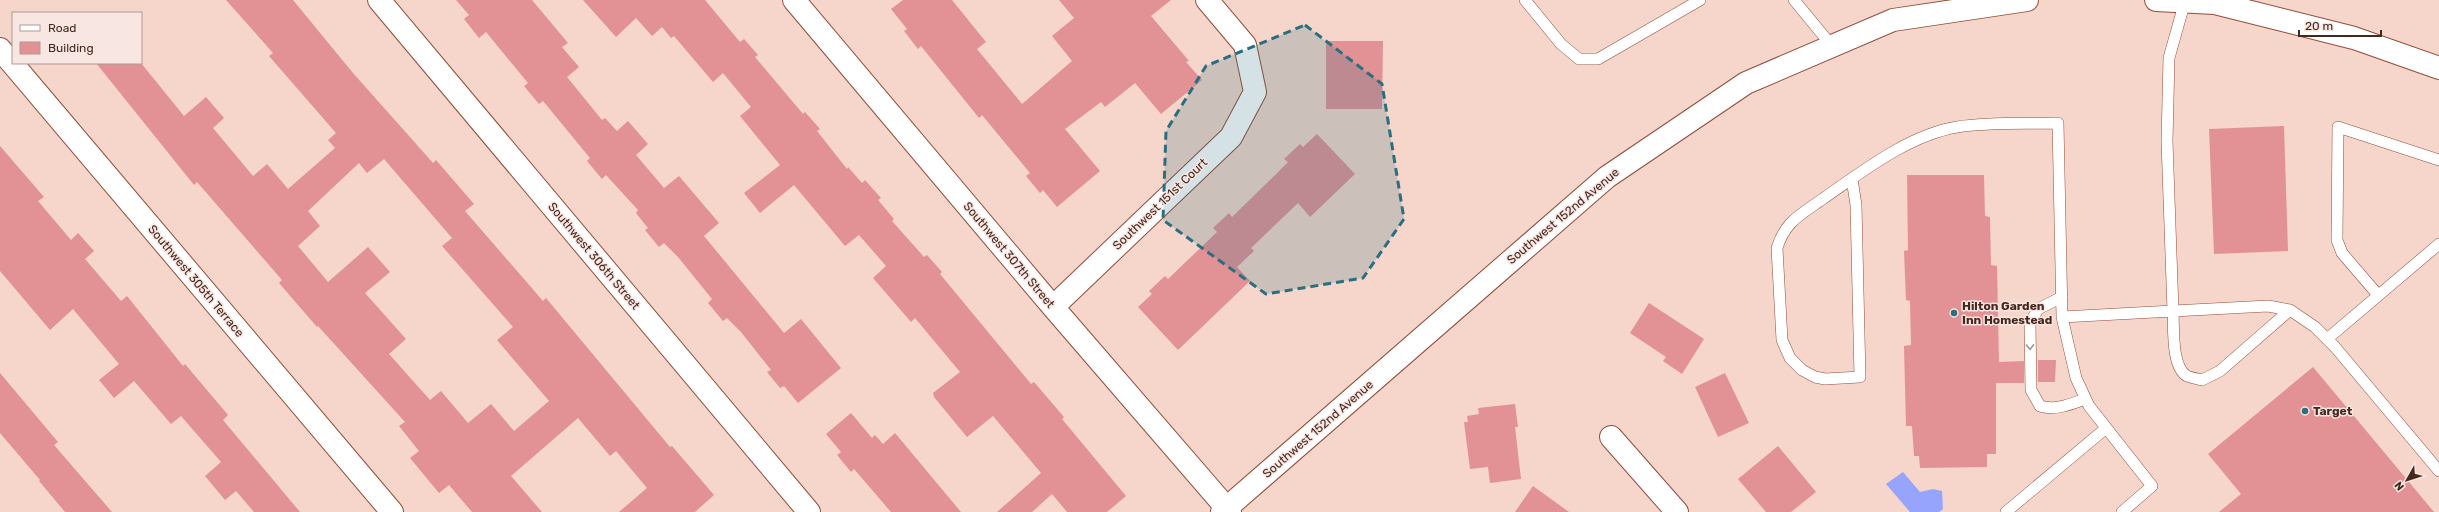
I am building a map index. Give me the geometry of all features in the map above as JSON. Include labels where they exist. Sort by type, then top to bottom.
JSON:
[{"type":"street","name":"Southwest 306th Street","points":[[379,0],[809,512]]},
{"type":"street","name":"Southwest 307th Street","points":[[794,0],[1226,511]]},
{"type":"street","name":"Southwest 151st Court","points":[[1053,307],[1231,137],[1255,92],[1245,45],[1208,0]]},
{"type":"street","name":"Southwest 152nd Avenue","points":[[1226,511],[1607,176],[1746,83],[1893,20],[2028,0]]},
{"type":"street","points":[[2156,0],[2215,3],[2354,38],[2439,68]]},
{"type":"street","name":"Southwest 305th Terrace","points":[[0,49],[12,63]]},
{"type":"street","name":"Southwest 305th Terrace","points":[[13,64],[392,512]]},
{"type":"street","points":[[1611,437],[1677,512]]},
{"type":"lane","points":[[1524,0],[1561,44],[1579,59],[1598,59],[1700,0]]},
{"type":"lane","points":[[1794,0],[1832,46]]},
{"type":"lane","points":[[2185,1],[2169,58],[2167,141],[2173,311],[2175,348],[2178,363],[2186,376],[2202,380],[2220,371],[2290,310]]},
{"type":"lane","points":[[1852,179],[1856,205],[1860,377],[1825,379],[1815,377],[1802,370],[1790,358],[1782,340],[1777,248],[1781,236],[1791,223],[1852,179],[1904,147],[1943,130],[1977,126],[2058,123],[2062,318],[2076,378],[2085,399],[2105,429],[2152,486],[2122,512]]},
{"type":"lane","points":[[2378,295],[2342,254],[2337,240],[2338,127],[2439,160]]},
{"type":"lane","points":[[2327,338],[2439,244]]},
{"type":"lane","points":[[2062,297],[2038,309],[2030,323],[2031,390],[2040,406],[2047,408],[2065,406],[2085,399]]},
{"type":"lane","points":[[2062,318],[2268,306],[2290,310],[2315,326],[2327,338],[2439,471]]},
{"type":"lane","points":[[2006,512],[2105,429]]},
{"type":"highlighted area","points":[[1305,25],[1382,84],[1404,219],[1363,278],[1266,294],[1163,220],[1166,131],[1206,66]]},
{"type":"water","points":[[1903,472],[1920,492],[1933,489],[1942,491],[1943,509],[1939,512],[1910,512],[1886,484]]},
{"type":"building","points":[[226,0],[293,0],[353,73],[433,163],[436,160],[474,204],[465,211],[543,301],[546,298],[670,447],[672,446],[714,495],[695,512],[619,512],[647,488],[616,451],[610,456],[578,418],[511,476],[542,512],[472,512],[449,485],[439,493],[410,458],[419,451],[399,426],[405,422],[318,326],[317,327],[279,283],[282,280],[197,182],[194,185],[97,64],[142,64],[184,116],[206,97],[224,118],[213,128],[253,176],[267,164],[288,189],[335,148],[328,140],[336,133],[269,56],[273,53]],"holes":[[[384,159],[452,238],[442,246],[513,327],[497,340],[549,401],[514,431],[491,404],[468,423],[441,391],[430,400],[389,354],[406,339],[365,293],[390,272],[368,247],[328,282],[298,246],[320,226],[308,211],[359,163],[367,173]]]},
{"type":"building","points":[[456,0],[532,0],[568,43],[562,47],[579,67],[567,77],[602,120],[605,118],[617,131],[628,121],[648,144],[636,155],[664,188],[679,176],[719,223],[704,236],[784,333],[801,319],[841,368],[798,403],[784,386],[780,388],[767,372],[771,370],[741,332],[727,318],[723,321],[708,303],[712,299],[678,257],[664,243],[659,247],[645,230],[648,228],[636,213],[638,210],[606,175],[602,179],[587,161],[590,158],[543,101],[539,104],[524,86],[528,83],[486,32],[479,38],[464,19],[469,15]]},
{"type":"building","points":[[583,0],[705,0],[740,42],[744,39],[758,55],[755,57],[803,114],[805,112],[820,129],[817,131],[847,169],[848,167],[862,183],[865,180],[881,198],[878,200],[894,219],[892,221],[924,257],[927,255],[942,272],[940,274],[1031,384],[1034,382],[1064,417],[1062,419],[1126,496],[1107,512],[1067,512],[1052,494],[1032,512],[997,512],[1041,473],[993,416],[967,437],[934,397],[933,393],[960,372],[915,318],[911,322],[873,278],[886,266],[859,235],[845,246],[794,185],[760,213],[744,193],[780,165],[740,116],[751,107],[723,73],[713,82],[674,36],[671,38],[662,27],[652,36],[636,18],[616,37]]},
{"type":"building","points":[[903,0],[952,0],[986,42],[977,49],[1022,104],[1072,61],[1052,36],[1074,18],[1059,0],[1171,0],[1151,16],[1189,61],[1186,62],[1202,80],[1161,114],[1135,83],[1105,107],[1101,102],[1065,129],[1100,171],[1057,207],[1043,190],[1040,193],[1026,176],[1030,173],[982,115],[979,118],[921,46],[918,49],[904,31],[907,29],[891,9]]},
{"type":"building","points":[[1326,41],[1383,41],[1382,109],[1326,109]]},
{"type":"building","points":[[2284,126],[2288,251],[2214,254],[2209,129]]},
{"type":"building","points":[[1317,134],[1355,174],[1310,217],[1298,203],[1251,248],[1254,251],[1237,267],[1250,281],[1178,350],[1138,307],[1152,294],[1149,291],[1165,276],[1168,279],[1217,232],[1213,228],[1229,213],[1232,217],[1288,162],[1284,159],[1300,144],[1303,147]]},
{"type":"building","points":[[0,146],[44,197],[38,201],[71,240],[78,233],[94,251],[85,259],[121,301],[127,296],[183,366],[185,364],[228,415],[223,420],[300,512],[254,512],[236,491],[225,500],[205,476],[221,462],[181,416],[171,424],[134,381],[114,398],[99,380],[119,364],[73,309],[50,330],[0,271]]},
{"type":"building","name":"Hilton Garden Inn Homestead","points":[[1907,175],[1984,175],[1985,216],[1990,217],[1991,265],[1997,266],[1999,362],[2024,361],[2024,383],[1996,383],[1996,454],[1987,454],[1987,467],[1920,468],[1919,456],[1914,456],[1912,426],[1906,426],[1904,346],[1911,345],[1910,301],[1906,300],[1904,251],[1908,250]]},
{"type":"building","points":[[1649,303],[1704,339],[1682,374],[1663,361],[1666,357],[1630,333]]},
{"type":"building","points":[[2038,360],[2056,360],[2055,382],[2038,382]]},
{"type":"building","name":"Target","points":[[2313,367],[2434,512],[2219,512],[2241,494],[2208,454]]},
{"type":"building","points":[[0,373],[58,442],[54,445],[112,512],[65,512],[0,433]]},
{"type":"building","points":[[1725,373],[1749,423],[1718,437],[1695,387]]},
{"type":"building","points":[[1515,404],[1518,427],[1515,427],[1521,479],[1490,483],[1488,467],[1470,469],[1464,422],[1468,422],[1467,416],[1479,414],[1478,408]]},
{"type":"building","points":[[851,413],[872,438],[875,435],[883,444],[895,433],[961,512],[891,512],[854,469],[851,472],[837,455],[841,452],[826,434]]},
{"type":"building","points":[[1778,446],[1816,492],[1791,512],[1766,512],[1738,479]]},
{"type":"building","points":[[1533,486],[1569,512],[1515,512]]},
{"type":"place","name":"Hilton Garden Inn Homestead","points":[[1954,313]]},
{"type":"place","name":"Target","points":[[2305,411]]}]
